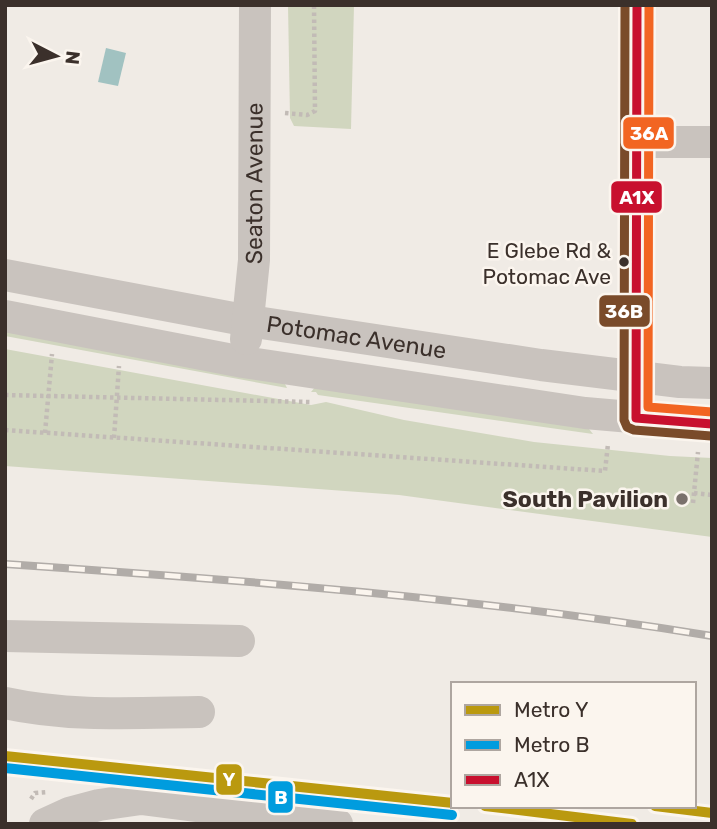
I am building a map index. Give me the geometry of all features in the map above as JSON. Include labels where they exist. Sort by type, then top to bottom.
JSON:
[{"type":"street","name":"Seaton Avenue","points":[[243,362],[255,253],[255,5]]},
{"type":"street","points":[[636,418],[637,5]]},
{"type":"street","points":[[637,142],[712,142]]},
{"type":"street","name":"Potomac Avenue","points":[[5,275],[249,321],[528,363],[680,382],[712,383]]},
{"type":"street","name":"Potomac Avenue","points":[[5,316],[243,362],[550,408],[712,424]]},
{"type":"street","points":[[5,636],[239,641]]},
{"type":"street","points":[[5,703],[70,713],[199,712]]},
{"type":"street","points":[[45,824],[69,813],[99,805],[141,799],[337,824]]},
{"type":"path","points":[[285,113],[307,115],[315,110],[314,5]]},
{"type":"path","points":[[45,433],[52,354]]},
{"type":"path","points":[[114,438],[119,366]]},
{"type":"path","points":[[5,395],[314,402]]},
{"type":"path","points":[[5,429],[605,471],[608,444]]},
{"type":"path","points":[[693,503],[698,452]]},
{"type":"path","points":[[694,493],[712,495]]},
{"type":"green space","points":[[288,5],[354,5],[351,129],[294,126],[290,118]]},
{"type":"green space","points":[[5,330],[284,382],[287,388],[5,336]]},
{"type":"green space","points":[[5,349],[311,405],[326,402],[404,420],[534,442],[712,458],[712,537],[399,495],[5,466]]},
{"type":"green space","points":[[316,386],[589,429],[593,434],[318,395],[311,392]]},
{"type":"water","points":[[106,48],[126,53],[118,86],[98,82]]},
{"type":"railway","points":[[5,564],[271,584],[448,601],[712,636]]},
{"type":"metro line","name":"Y","points":[[5,756],[451,803]]},
{"type":"metro line","name":"B","points":[[5,768],[452,815]]},
{"type":"metro line","name":"Y","points":[[501,808],[632,824]]},
{"type":"metro line","name":"Y","points":[[671,808],[712,813]]},
{"type":"transit line","name":"36B","points":[[625,5],[624,420],[627,427],[634,430],[711,436]]},
{"type":"transit line","name":"A1X","points":[[637,5],[636,418],[712,424]]},
{"type":"transit line","name":"36A","points":[[649,5],[648,407],[712,412]]},
{"type":"place","name":"E Glebe Rd & Potomac Ave","points":[[624,262]]},
{"type":"place","name":"South Pavilion","points":[[682,499]]}]
